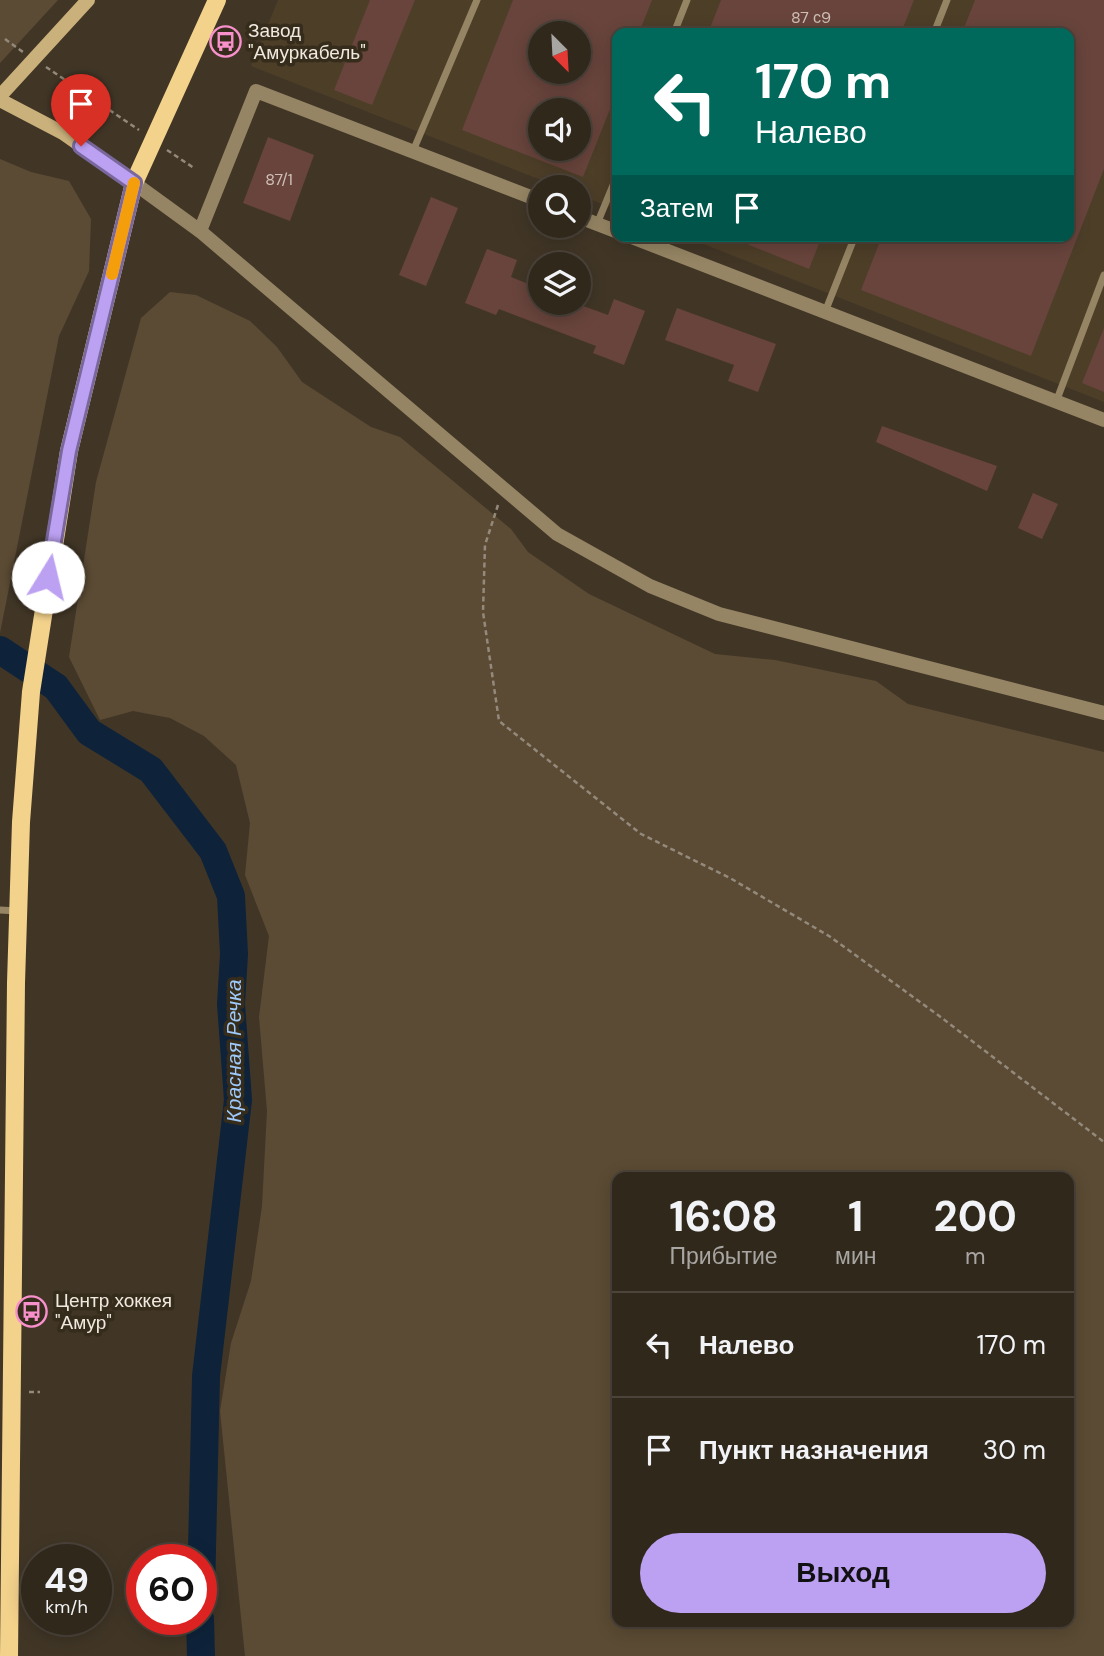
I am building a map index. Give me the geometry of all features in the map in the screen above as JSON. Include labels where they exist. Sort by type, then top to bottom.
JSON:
[{"type":"main road","points":[[9,1656],[14,1313],[6,1169],[9,911],[21,822],[31,692],[69,451],[134,183],[217,0]]},
{"type":"street","points":[[89,0],[0,98],[63,133],[200,231],[557,534],[650,586],[719,614],[1104,713]]},
{"type":"street","points":[[200,231],[256,91],[528,196]]},
{"type":"street","points":[[591,222],[612,230]]},
{"type":"street","points":[[644,242],[1104,420]]},
{"type":"lane","points":[[413,151],[477,0]]},
{"type":"lane","points":[[676,28],[687,0]]},
{"type":"lane","points":[[936,28],[947,0]]},
{"type":"lane","points":[[597,224],[612,188]]},
{"type":"lane","points":[[825,312],[853,242]]},
{"type":"lane","points":[[1056,402],[1104,275]]},
{"type":"path","points":[[5,39],[194,168]]},
{"type":"path","points":[[503,489],[485,545],[483,612],[499,721],[641,834],[730,878],[829,936],[938,1015],[1104,1142]]},
{"type":"shaded area","points":[[0,0],[58,0],[0,63]]},
{"type":"shaded area","name":"Завод \"Амуркабель\"","points":[[278,0],[1104,0],[1104,402],[698,242],[1074,242],[1074,28],[612,28],[612,208],[591,200],[591,175],[528,175],[251,66]]},
{"type":"shaded area","points":[[0,159],[31,172],[69,181],[91,219],[89,271],[59,336],[0,633]]},
{"type":"shaded area","points":[[170,292],[196,295],[250,321],[277,347],[302,382],[371,427],[400,437],[511,529],[528,552],[589,594],[715,654],[775,660],[876,681],[908,704],[1104,752],[1104,1656],[245,1656],[220,1411],[231,1343],[251,1281],[262,1206],[267,1111],[259,1017],[269,936],[245,875],[250,823],[236,765],[204,736],[170,718],[133,711],[100,720],[69,657],[96,482],[141,318]]},
{"type":"building","points":[[370,0],[415,0],[372,105],[334,90]]},
{"type":"building","points":[[513,0],[652,0],[641,28],[612,28],[612,104],[591,157],[591,98],[528,98],[528,156],[462,130]]},
{"type":"building","points":[[721,0],[914,0],[903,28],[710,28]]},
{"type":"building","points":[[975,0],[1104,0],[1104,169],[1031,356],[861,290],[880,242],[1074,242],[1074,28],[964,28]]},
{"type":"building","points":[[268,137],[314,155],[290,221],[243,203]]},
{"type":"building","points":[[542,161],[589,161],[584,175],[578,175]]},
{"type":"building","points":[[431,197],[458,208],[426,286],[399,275]]},
{"type":"building","points":[[742,242],[820,242],[809,269]]},
{"type":"building","points":[[487,249],[517,260],[511,277],[528,284],[528,315],[591,315],[591,309],[608,315],[614,299],[645,311],[624,365],[593,353],[596,346],[499,309],[496,315],[465,303]]},
{"type":"building","points":[[677,308],[776,344],[758,392],[728,381],[734,365],[665,340]]},
{"type":"building","points":[[1104,328],[1104,392],[1082,383]]},
{"type":"building","points":[[882,426],[997,466],[987,491],[876,442]]},
{"type":"building","points":[[1033,493],[1058,504],[1042,539],[1018,528]]},
{"type":"waterway","name":"Красная Речка","points":[[0,650],[56,687],[89,732],[151,770],[213,851],[231,896],[234,954],[231,1004],[238,1100],[206,1376],[202,1544]]},
{"type":"waterway","name":"Красная Речка","points":[[200,1635],[201,1656]]},
{"type":"slow traffic","points":[[112,274],[134,183]]},
{"type":"place","name":"Завод \"Амуркабель\"","points":[[225,41]]},
{"type":"place","name":"Центр хоккея \"Амур\"","points":[[32,1311]]},
{"type":"route","points":[[48,577],[69,451],[134,183],[81,146]]}]
